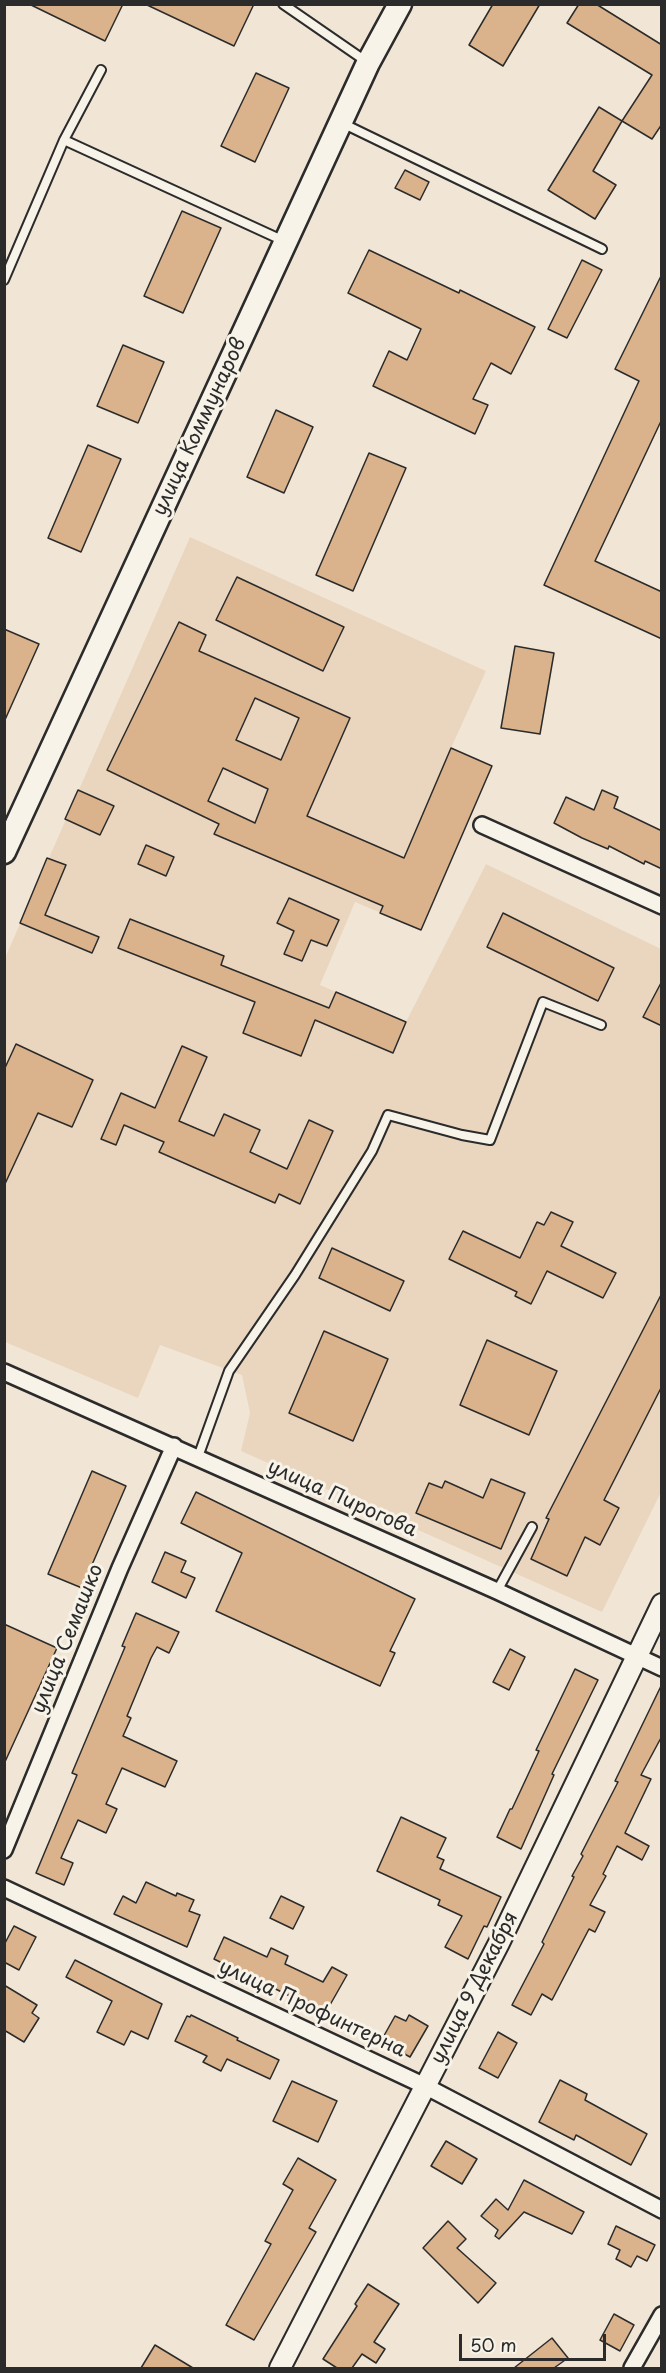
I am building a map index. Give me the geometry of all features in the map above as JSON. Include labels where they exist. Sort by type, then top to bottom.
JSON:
[{"type":"main road","name":"улица Коммунаров","points":[[4,852],[340,122],[400,4]]},
{"type":"street","points":[[482,825],[662,906]]},
{"type":"street","name":"улица Пирогова","points":[[4,1372],[174,1446],[638,1655],[662,1668]]},
{"type":"street","name":"улица Семашко","points":[[4,1850],[120,1568],[174,1446]]},
{"type":"street","name":"улица 9 Декабря","points":[[280,2368],[499,1943],[662,1604]]},
{"type":"street","name":"улица Профинтерна","points":[[4,1888],[425,2086],[662,2210]]},
{"type":"street","points":[[632,2368],[662,2315]]},
{"type":"lane","points":[[283,4],[368,63]]},
{"type":"lane","points":[[4,280],[64,140],[101,70]]},
{"type":"lane","points":[[340,122],[602,249]]},
{"type":"lane","points":[[64,140],[285,242]]},
{"type":"lane","points":[[198,1457],[229,1371],[295,1275],[372,1151],[387,1116],[490,1140],[543,1002],[601,1025]]},
{"type":"lane","points":[[496,1591],[532,1527]]},
{"type":"shaded area","points":[[190,537],[486,671],[451,748],[492,766],[421,930],[355,902],[320,985],[406,1022],[486,864],[661,949],[661,1492],[602,1612],[241,1451],[250,1413],[242,1375],[160,1345],[138,1398],[5,1342],[5,958]]},
{"type":"building","points":[[29,4],[123,4],[105,41]]},
{"type":"building","points":[[145,4],[254,4],[234,46]]},
{"type":"building","points":[[493,4],[540,4],[503,66],[469,45]]},
{"type":"building","points":[[579,4],[596,4],[662,45],[662,124],[652,139],[622,121],[652,75],[567,23]]},
{"type":"building","points":[[256,73],[289,88],[255,162],[221,146]]},
{"type":"building","points":[[599,107],[622,121],[593,171],[616,185],[595,219],[548,190]]},
{"type":"building","points":[[405,170],[429,182],[420,200],[395,188]]},
{"type":"building","points":[[182,211],[221,228],[183,313],[144,296]]},
{"type":"building","points":[[369,250],[459,293],[460,290],[535,327],[511,374],[491,363],[473,399],[488,405],[475,434],[373,386],[389,351],[407,360],[421,329],[348,293]]},
{"type":"building","points":[[582,260],[602,270],[567,338],[548,329]]},
{"type":"building","points":[[662,274],[662,419],[595,561],[662,592],[662,639],[544,585],[639,381],[615,369]]},
{"type":"building","points":[[123,345],[164,362],[138,423],[97,406]]},
{"type":"building","points":[[276,410],[313,427],[284,493],[247,477]]},
{"type":"building","points":[[88,445],[121,459],[81,552],[48,538]]},
{"type":"building","points":[[369,453],[406,468],[353,591],[316,575]]},
{"type":"building","points":[[237,577],[344,627],[323,671],[216,620]]},
{"type":"building","points":[[179,622],[206,635],[199,651],[350,718],[307,816],[404,858],[451,748],[492,766],[421,930],[380,913],[383,906],[214,834],[219,824],[107,770]],"holes":[[[255,698],[299,718],[281,760],[236,740]],[[223,768],[268,789],[255,823],[208,801]]]},
{"type":"building","points":[[4,629],[39,644],[4,722]]},
{"type":"building","points":[[515,646],[554,653],[540,734],[501,728]]},
{"type":"building","points":[[78,790],[114,806],[100,835],[65,819]]},
{"type":"building","points":[[602,790],[618,797],[614,808],[662,831],[662,869],[645,861],[644,864],[609,846],[608,849],[582,838],[554,823],[566,797],[594,810]]},
{"type":"building","points":[[146,845],[174,857],[166,876],[138,864]]},
{"type":"building","points":[[47,858],[66,865],[45,915],[99,937],[92,953],[20,923]]},
{"type":"building","points":[[289,898],[339,920],[327,946],[311,940],[302,961],[284,954],[294,931],[277,923]]},
{"type":"building","points":[[503,913],[614,968],[598,1001],[487,947]]},
{"type":"building","points":[[130,919],[224,956],[221,965],[329,1008],[336,992],[406,1022],[393,1053],[315,1020],[301,1056],[243,1033],[255,1002],[118,948]]},
{"type":"building","points":[[662,981],[662,1026],[643,1017]]},
{"type":"building","points":[[16,1044],[93,1080],[72,1127],[38,1113],[4,1186],[4,1070]]},
{"type":"building","points":[[182,1046],[207,1057],[179,1121],[214,1136],[224,1114],[260,1130],[250,1152],[287,1169],[309,1120],[333,1131],[300,1204],[279,1194],[275,1203],[159,1152],[164,1142],[124,1125],[116,1145],[101,1139],[121,1093],[155,1108]]},
{"type":"building","points":[[551,1212],[573,1222],[561,1246],[616,1273],[603,1298],[547,1271],[531,1304],[515,1296],[517,1292],[449,1259],[463,1231],[520,1258],[537,1222],[544,1225]]},
{"type":"building","points":[[332,1248],[404,1281],[390,1311],[319,1278]]},
{"type":"building","points":[[662,1293],[662,1386],[604,1500],[619,1508],[600,1545],[585,1537],[567,1576],[531,1559],[549,1519],[546,1518]]},
{"type":"building","points":[[324,1331],[388,1359],[353,1441],[289,1413]]},
{"type":"building","points":[[487,1340],[557,1371],[529,1435],[460,1405]]},
{"type":"building","points":[[92,1471],[126,1486],[82,1588],[48,1574]]},
{"type":"building","points":[[491,1479],[525,1493],[501,1549],[416,1513],[429,1483],[442,1488],[445,1481],[483,1498]]},
{"type":"building","points":[[196,1492],[415,1599],[390,1651],[395,1653],[380,1686],[216,1611],[242,1553],[181,1523]]},
{"type":"building","points":[[165,1552],[186,1561],[181,1572],[195,1578],[186,1598],[152,1582]]},
{"type":"building","points":[[136,1613],[179,1632],[169,1653],[157,1647],[151,1658],[127,1716],[131,1718],[123,1736],[177,1761],[165,1787],[122,1768],[106,1804],[117,1809],[106,1833],[78,1820],[61,1858],[73,1863],[64,1885],[36,1873],[77,1775],[72,1773],[125,1647],[122,1646]]},
{"type":"building","points":[[4,1624],[57,1648],[4,1764]]},
{"type":"building","points":[[510,1649],[525,1657],[509,1690],[493,1682]]},
{"type":"building","points":[[575,1669],[598,1680],[552,1774],[554,1775],[521,1849],[497,1837],[539,1751],[536,1750]]},
{"type":"building","points":[[662,1684],[662,1736],[641,1775],[651,1779],[625,1833],[649,1846],[642,1860],[617,1846],[603,1874],[606,1876],[590,1905],[605,1912],[595,1932],[589,1929],[552,2000],[542,1994],[531,2015],[512,2005],[544,1944],[542,1942],[583,1856],[581,1854],[618,1782],[615,1781]]},
{"type":"building","points":[[401,1817],[446,1838],[437,1857],[444,1860],[440,1869],[501,1897],[468,1959],[445,1947],[462,1916],[438,1905],[440,1900],[377,1871]]},
{"type":"building","points":[[146,1882],[176,1896],[177,1893],[194,1900],[189,1911],[200,1915],[187,1947],[114,1914],[123,1896],[136,1903]]},
{"type":"building","points":[[281,1896],[304,1907],[293,1929],[270,1918]]},
{"type":"building","points":[[14,1926],[36,1937],[19,1970],[4,1962],[4,1945]]},
{"type":"building","points":[[224,1937],[267,1957],[271,1948],[288,1956],[285,1964],[323,1982],[332,1967],[347,1975],[326,2012],[294,1993],[292,1997],[214,1959]]},
{"type":"building","points":[[75,1960],[162,2004],[148,2039],[131,2031],[124,2045],[97,2032],[112,2001],[66,1977]]},
{"type":"building","points":[[4,1985],[37,2005],[32,2013],[39,2018],[24,2042],[4,2030]]},
{"type":"building","points":[[191,2015],[279,2060],[270,2079],[227,2059],[221,2071],[203,2062],[207,2056],[175,2041],[187,2016]]},
{"type":"building","points":[[409,2015],[428,2026],[410,2057],[381,2041],[395,2016],[406,2021]]},
{"type":"building","points":[[498,2032],[517,2043],[498,2078],[479,2068]]},
{"type":"building","points":[[560,2080],[587,2094],[585,2100],[647,2134],[631,2165],[576,2135],[574,2140],[539,2122]]},
{"type":"building","points":[[292,2081],[337,2101],[318,2142],[273,2121]]},
{"type":"building","points":[[446,2141],[477,2159],[462,2184],[431,2166]]},
{"type":"building","points":[[298,2158],[336,2180],[309,2228],[316,2232],[254,2340],[226,2325],[271,2244],[265,2241],[293,2190],[283,2184]]},
{"type":"building","points":[[524,2180],[584,2212],[572,2234],[524,2212],[499,2239],[495,2236],[498,2230],[481,2216],[496,2199],[508,2210]]},
{"type":"building","points":[[448,2221],[466,2239],[457,2248],[496,2283],[478,2303],[423,2248]]},
{"type":"building","points":[[616,2226],[655,2245],[647,2261],[637,2256],[631,2267],[616,2259],[620,2250],[608,2244]]},
{"type":"building","points":[[368,2284],[399,2304],[374,2342],[385,2349],[376,2363],[362,2354],[352,2368],[337,2368],[323,2359],[357,2306],[355,2304]]},
{"type":"building","points":[[614,2314],[634,2325],[620,2351],[600,2340]]},
{"type":"building","points":[[552,2338],[568,2358],[554,2368],[514,2368]]},
{"type":"building","points":[[155,2345],[193,2368],[141,2368]]}]
